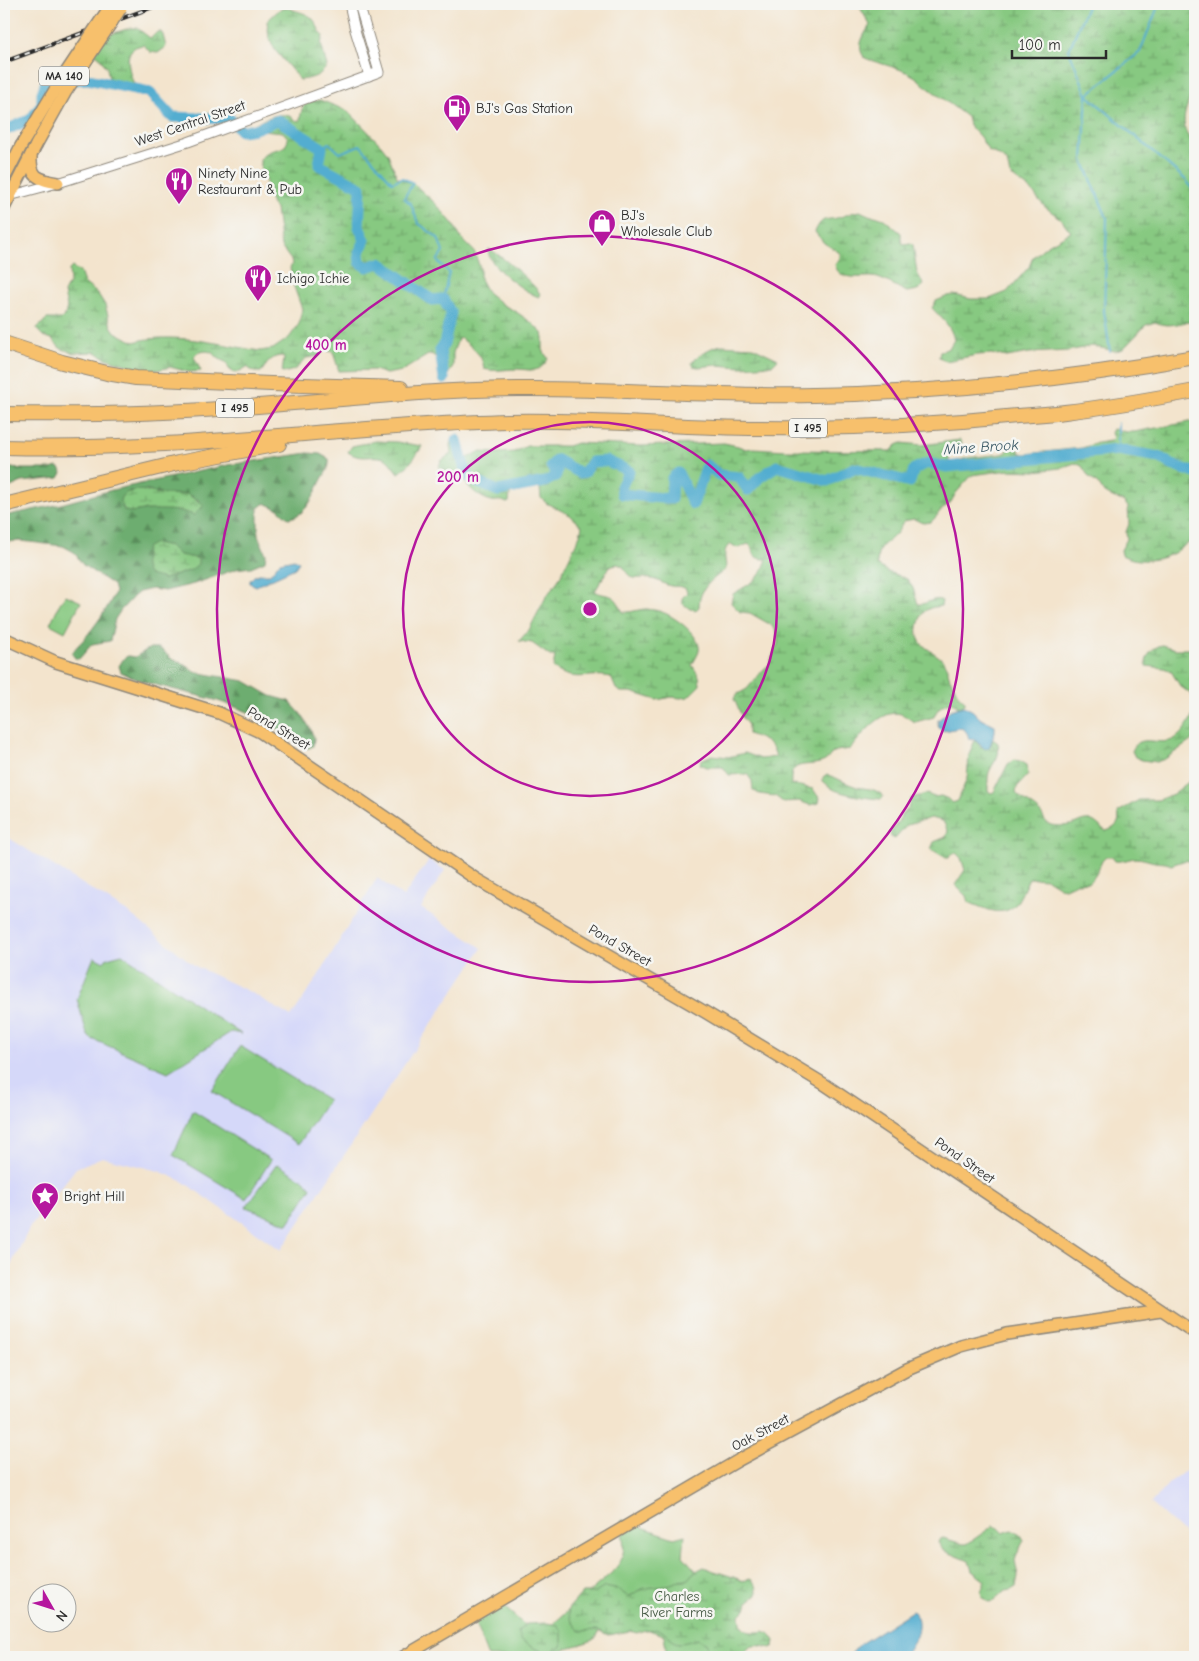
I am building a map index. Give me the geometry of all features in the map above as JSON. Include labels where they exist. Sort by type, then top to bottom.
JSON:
[{"type":"highway","points":[[4,336],[33,353]]},
{"type":"highway","points":[[4,344],[100,371],[136,378],[466,390]]},
{"type":"highway","name":"I 495","points":[[4,414],[172,412],[466,390],[520,389],[811,395],[862,394],[1055,379],[1195,357]]},
{"type":"highway","name":"I 495","points":[[4,447],[40,448],[164,444],[418,425],[509,421],[758,428],[931,423],[1063,412],[1195,391]]},
{"type":"highway","points":[[4,505],[178,463],[302,440],[418,425]]},
{"type":"main road","name":"MA 140","points":[[4,178],[59,83],[117,6]]},
{"type":"main road","name":"MA 140","points":[[4,208],[6,197],[117,6]]},
{"type":"main road","points":[[33,150],[30,166],[35,175],[43,180],[58,183]]},
{"type":"main road","name":"Pond Street","points":[[4,638],[56,662],[219,713],[260,732],[476,879],[705,1012],[824,1084],[1195,1333]]},
{"type":"main road","points":[[1130,1315],[1136,1304],[1135,1294]]},
{"type":"main road","name":"Oak Street","points":[[403,1657],[740,1460],[908,1370],[962,1346],[982,1340],[1043,1328],[1161,1311]]},
{"type":"street","points":[[349,4],[369,76]]},
{"type":"street","name":"West Central Street","points":[[6,197],[58,183],[229,127],[379,72],[359,4]]},
{"type":"shaded area","points":[[4,835],[129,913],[195,966],[252,993],[291,1017],[317,978],[377,878],[403,897],[429,860],[445,870],[421,908],[482,948],[281,1250],[182,1181],[159,1171],[102,1157],[76,1168],[30,1227],[4,1279]]},
{"type":"shaded area","points":[[1195,1464],[1195,1543],[1151,1503],[1170,1482]]},
{"type":"green space","points":[[858,4],[1192,4],[1195,6],[1195,77],[1190,86],[1193,90],[1185,112],[1184,125],[1189,138],[1195,145],[1195,322],[1166,325],[1155,322],[1146,325],[1123,349],[1115,351],[1092,346],[1068,351],[1029,353],[1007,357],[991,354],[946,361],[939,357],[940,352],[949,348],[954,340],[948,326],[932,308],[936,301],[954,295],[971,299],[989,299],[1007,292],[1029,267],[1033,257],[1046,246],[1071,232],[1062,220],[1044,206],[1031,190],[1010,175],[1007,162],[988,150],[969,125],[967,117],[911,74],[865,58],[862,54],[861,45],[870,25]]},
{"type":"green space","points":[[288,8],[310,16],[323,36],[321,44],[327,66],[319,75],[312,78],[300,80],[275,50],[269,38],[267,21],[280,9]]},
{"type":"green space","points":[[130,28],[137,28],[150,38],[157,32],[161,32],[166,47],[158,53],[150,52],[144,45],[136,47],[131,51],[128,63],[136,91],[121,88],[110,83],[107,68],[98,55],[74,54],[73,51],[74,47],[79,44]]},
{"type":"green space","points":[[320,100],[348,111],[388,154],[397,177],[414,184],[436,204],[453,224],[461,238],[474,251],[480,268],[480,279],[487,292],[503,305],[532,323],[542,333],[543,350],[548,359],[541,367],[534,370],[484,369],[479,355],[461,338],[458,339],[453,353],[453,366],[446,378],[439,372],[439,359],[431,354],[402,371],[386,374],[374,370],[339,371],[333,352],[325,350],[319,356],[306,358],[296,368],[286,372],[282,372],[283,356],[273,359],[261,372],[254,372],[247,367],[238,372],[233,372],[229,369],[226,362],[208,351],[197,353],[194,357],[201,371],[189,372],[170,367],[153,371],[105,358],[96,352],[73,353],[60,348],[52,339],[43,336],[38,331],[37,328],[47,319],[61,319],[65,315],[67,307],[64,293],[70,281],[69,270],[72,267],[80,272],[84,283],[98,294],[105,305],[111,326],[115,332],[134,342],[149,339],[181,338],[260,351],[273,349],[289,338],[299,324],[302,309],[293,284],[290,268],[291,260],[281,247],[276,209],[272,205],[266,189],[266,179],[261,173],[260,160],[264,154],[283,147],[288,138],[283,132],[263,130],[256,123],[272,116],[281,115],[300,121],[304,105]]},
{"type":"green space","points":[[860,211],[884,219],[901,233],[903,244],[911,243],[913,245],[917,273],[924,285],[918,290],[907,292],[878,278],[847,276],[838,271],[835,265],[840,258],[840,253],[824,243],[815,232],[823,221]]},
{"type":"green space","points":[[489,249],[524,277],[540,294],[539,297],[516,284],[499,270],[489,255]]},
{"type":"green space","points":[[721,345],[753,347],[778,359],[772,365],[741,367],[717,365],[698,367],[691,364],[704,352]]},
{"type":"green space","points":[[1195,421],[1195,542],[1188,543],[1166,556],[1153,560],[1140,560],[1122,555],[1121,550],[1127,539],[1126,532],[1129,524],[1128,507],[1124,502],[1104,493],[1100,486],[1089,477],[1082,466],[1075,463],[1060,468],[1035,471],[1009,470],[972,475],[956,493],[951,502],[931,522],[923,523],[914,519],[904,521],[878,553],[877,565],[888,572],[907,579],[913,588],[918,604],[933,600],[942,601],[941,606],[928,609],[921,616],[918,638],[926,648],[944,661],[948,668],[950,679],[960,697],[965,701],[965,704],[959,708],[952,702],[945,704],[938,709],[934,717],[915,722],[901,714],[886,715],[872,725],[850,749],[834,752],[825,761],[797,767],[793,770],[791,784],[813,789],[820,798],[819,803],[810,805],[799,801],[783,802],[775,796],[759,794],[753,790],[752,781],[747,774],[729,775],[723,767],[707,767],[700,764],[701,760],[712,755],[728,757],[745,753],[761,759],[776,757],[769,744],[748,734],[748,725],[734,699],[736,695],[747,689],[769,665],[778,643],[777,632],[771,625],[750,613],[740,612],[731,603],[733,594],[758,577],[767,559],[757,557],[748,544],[739,548],[731,544],[728,546],[725,552],[726,569],[711,581],[704,590],[699,607],[696,610],[690,609],[682,603],[682,598],[687,593],[686,589],[668,585],[657,580],[635,578],[626,572],[623,566],[617,564],[610,566],[595,591],[615,598],[623,612],[647,609],[667,614],[686,627],[699,645],[699,651],[692,665],[699,676],[700,685],[688,697],[672,697],[657,700],[631,692],[621,692],[616,689],[611,677],[575,677],[561,673],[553,668],[555,656],[550,656],[532,643],[519,641],[529,630],[546,597],[559,579],[580,535],[582,526],[570,515],[546,503],[541,498],[540,488],[536,486],[525,487],[510,494],[509,502],[507,503],[492,501],[473,491],[460,475],[445,471],[439,467],[441,461],[451,454],[450,444],[454,438],[457,440],[466,459],[479,452],[514,452],[527,446],[568,446],[577,443],[640,446],[724,443],[746,449],[891,451],[902,443],[922,445],[960,440],[961,446],[948,461],[954,462],[967,458],[1003,454],[1007,452],[1010,445],[1018,447],[1020,453],[1025,454],[1082,448],[1110,441],[1113,438],[1111,433],[1113,429],[1134,432]]},
{"type":"green space","points":[[376,441],[422,446],[412,461],[399,473],[384,458],[362,457],[348,452],[352,446]]},
{"type":"green space","points":[[308,453],[320,454],[329,459],[328,468],[312,499],[300,514],[288,518],[278,509],[265,503],[258,508],[258,535],[266,554],[265,561],[194,584],[165,591],[152,589],[139,592],[115,619],[110,641],[92,644],[79,659],[75,658],[72,654],[76,647],[97,622],[112,598],[115,592],[113,585],[83,565],[74,552],[63,546],[21,541],[4,542],[4,516],[228,465]],"holes":[[[146,490],[166,494],[187,494],[200,501],[194,515],[170,510],[125,511],[122,507],[126,493]],[[155,543],[170,546],[179,555],[184,556],[191,570],[164,579],[160,578],[146,558],[146,553]]]},
{"type":"green space","points":[[4,467],[51,469],[57,467],[61,469],[62,473],[59,478],[22,482],[4,490]]},
{"type":"green space","points":[[135,490],[166,494],[187,494],[204,505],[194,515],[170,510],[125,511],[120,502],[121,497]]},
{"type":"green space","points":[[155,543],[170,546],[179,555],[196,558],[198,559],[198,564],[191,570],[164,579],[149,575],[145,566],[145,554],[147,547]]},
{"type":"green space","points":[[66,595],[81,602],[65,632],[50,624]]},
{"type":"green space","points":[[1162,645],[1175,649],[1193,649],[1195,645],[1195,705],[1192,695],[1180,686],[1171,671],[1164,668],[1146,666],[1150,652]]},
{"type":"green space","points":[[150,648],[162,650],[172,659],[184,664],[195,672],[245,681],[271,696],[289,701],[310,728],[314,738],[313,746],[307,748],[261,718],[241,709],[215,700],[141,681],[121,672],[119,666],[124,658],[128,656],[135,657]]},
{"type":"green space","points":[[1195,711],[1195,735],[1191,741],[1165,759],[1156,762],[1135,757],[1132,751],[1136,743],[1167,741],[1176,738],[1185,729]]},
{"type":"green space","points":[[993,739],[998,743],[998,752],[997,758],[989,772],[988,791],[994,792],[1008,764],[1014,760],[1020,761],[1027,765],[1028,775],[1017,787],[1016,793],[1038,810],[1051,825],[1069,825],[1090,820],[1106,831],[1117,824],[1119,819],[1118,812],[1139,800],[1158,800],[1173,794],[1195,777],[1195,864],[1186,860],[1171,865],[1138,858],[1115,861],[1112,857],[1106,857],[1095,876],[1089,882],[1076,883],[1065,888],[1047,879],[1029,878],[1018,901],[1014,906],[1003,911],[985,909],[968,902],[966,896],[955,885],[965,870],[961,858],[956,853],[946,858],[931,849],[934,842],[946,837],[948,831],[943,821],[931,818],[907,825],[895,839],[891,837],[890,833],[902,814],[908,809],[911,799],[915,797],[927,794],[934,797],[941,796],[952,803],[958,801],[967,778],[969,755],[975,740],[981,747],[991,745]]},
{"type":"green space","points":[[827,774],[853,786],[871,789],[883,796],[882,799],[837,791],[823,781],[823,777]]},
{"type":"green space","points":[[122,954],[241,1034],[231,1032],[168,1072],[90,1038],[87,1034],[77,999],[94,957],[104,962],[107,958]]},
{"type":"green space","points":[[240,1046],[328,1100],[299,1144],[212,1091]]},
{"type":"green space","points":[[193,1111],[271,1160],[246,1199],[173,1155]]},
{"type":"green space","points":[[277,1164],[307,1182],[311,1188],[288,1224],[246,1207]]},
{"type":"green space","points":[[622,1520],[674,1538],[685,1535],[683,1556],[718,1596],[726,1657],[667,1657],[664,1635],[609,1617],[594,1640],[549,1654],[548,1657],[488,1657],[471,1613],[494,1598],[538,1637],[617,1568],[624,1549]]},
{"type":"green space","points":[[993,1526],[1003,1533],[1012,1530],[1021,1535],[1024,1540],[1015,1561],[1018,1576],[1016,1587],[1005,1591],[994,1601],[989,1602],[982,1597],[981,1592],[985,1581],[972,1571],[969,1561],[943,1550],[938,1542],[943,1538],[967,1544]]},
{"type":"green space","name":"Charles River Farms","points":[[704,1567],[743,1581],[750,1579],[754,1582],[757,1587],[757,1595],[748,1602],[746,1609],[740,1615],[741,1623],[744,1629],[749,1632],[764,1631],[769,1633],[775,1641],[774,1646],[771,1648],[754,1646],[740,1657],[708,1657],[706,1655],[707,1644],[698,1639],[677,1643],[664,1632],[656,1630],[644,1630],[637,1633],[630,1631],[608,1635],[598,1630],[580,1631],[569,1616],[568,1609],[582,1593],[595,1593],[605,1587],[619,1590],[630,1596],[644,1588],[665,1586],[687,1580],[694,1572]]},
{"type":"green space","points":[[547,1623],[558,1625],[562,1631],[562,1645],[557,1649],[552,1651],[541,1650],[521,1640],[518,1631],[526,1624]]},
{"type":"water","points":[[294,559],[299,562],[295,568],[256,586],[250,583],[254,576],[270,574],[280,562]]},
{"type":"water","points":[[964,706],[981,719],[995,725],[995,732],[989,748],[985,749],[975,740],[969,739],[963,729],[943,731],[938,726],[938,720],[950,710]]},
{"type":"water","points":[[912,1611],[918,1622],[917,1634],[904,1657],[852,1657],[851,1654],[860,1644]]},
{"type":"waterway","points":[[1088,4],[1069,50],[1087,95],[1083,160],[1107,218],[1104,311],[1110,351]]},
{"type":"waterway","points":[[1163,4],[1157,9],[1140,52],[1087,95],[1186,180],[1195,192]]},
{"type":"waterway","name":"Mine Brook","points":[[4,131],[31,119],[42,104],[42,93],[46,82],[88,79],[149,92],[172,117],[230,119],[241,131],[255,129],[278,120],[322,148],[319,165],[361,187],[359,227],[365,240],[359,253],[360,262],[367,267],[380,263],[432,300],[443,299],[451,313],[444,344],[440,350],[444,379]]},
{"type":"waterway","name":"Mine Brook","points":[[322,148],[329,143],[340,153],[360,145],[392,182],[402,178],[413,183],[404,198],[411,204],[418,223],[438,238],[443,252],[437,261],[449,272],[443,299]]},
{"type":"waterway","points":[[1118,423],[1118,450]]},
{"type":"waterway","name":"Mine Brook","points":[[457,440],[466,474],[472,480],[498,491],[545,482],[556,476],[557,471],[551,466],[557,460],[580,473],[585,472],[591,462],[607,461],[629,471],[621,487],[622,494],[671,499],[672,478],[678,473],[693,504],[707,465],[719,475],[739,477],[748,490],[760,477],[777,466],[827,481],[854,468],[910,482],[914,469],[928,463],[946,467],[1118,450],[1159,457],[1172,465],[1195,473]]},
{"type":"railway","points":[[4,62],[161,4]]},
{"type":"place","name":"BJ's Gas Station","points":[[457,132]]},
{"type":"place","name":"Ninety Nine Restaurant & Pub","points":[[179,205]]},
{"type":"place","name":"BJ's Wholesale Club","points":[[602,247]]},
{"type":"place","name":"Ichigo Ichie","points":[[258,302]]},
{"type":"place","name":"Bright Hill","points":[[45,1220]]}]
